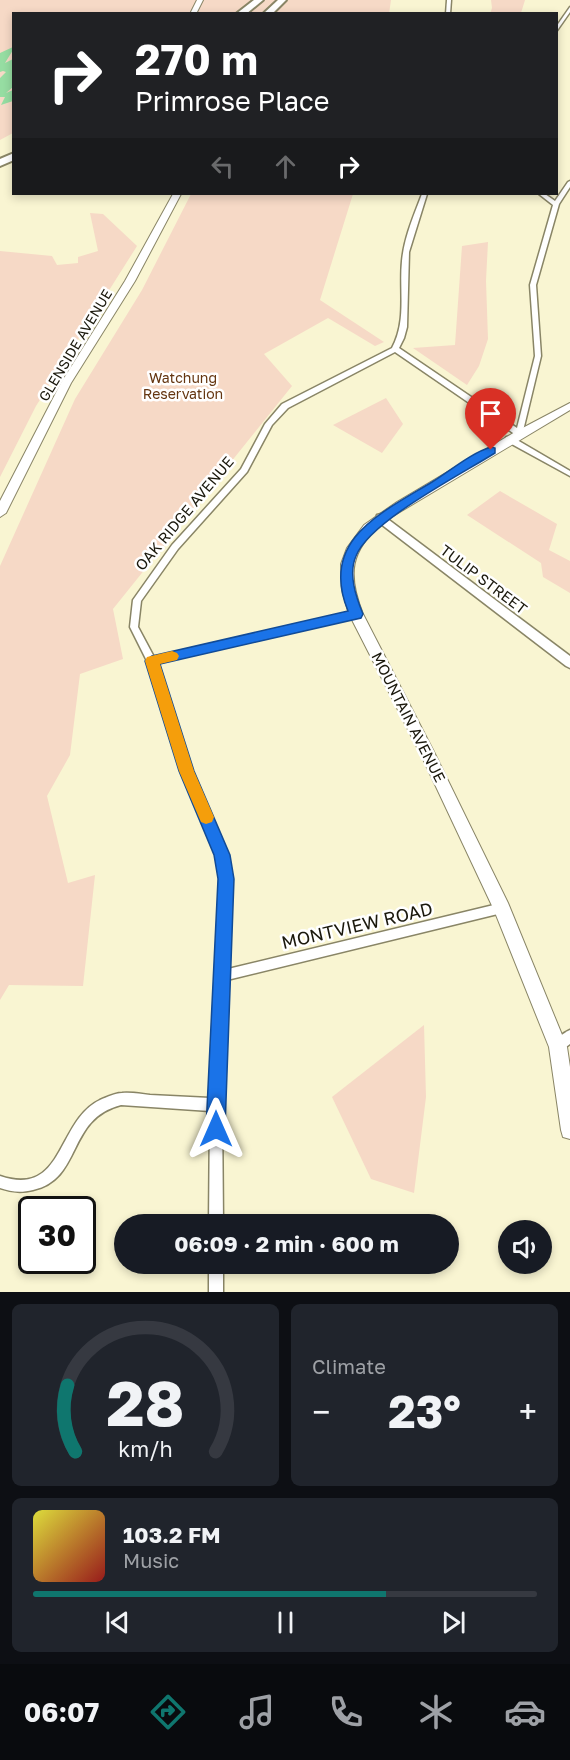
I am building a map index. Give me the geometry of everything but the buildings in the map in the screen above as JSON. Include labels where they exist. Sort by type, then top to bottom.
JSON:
[{"type":"highway","points":[[243,12],[259,0]]},
{"type":"highway","points":[[258,12],[274,0]]},
{"type":"highway","points":[[269,12],[282,0]]},
{"type":"main road","name":"GLENSIDE AVENUE","points":[[0,513],[57,400],[130,281],[176,195]]},
{"type":"main road","name":"MOUNTAIN AVENUE","points":[[570,406],[514,436],[381,518],[360,537],[348,557],[347,588],[356,614],[429,756],[502,908],[558,1047],[569,1110],[570,1130]]},
{"type":"street","points":[[558,28],[570,8]]},
{"type":"street","points":[[514,436],[538,356],[533,285],[556,204],[570,183]]},
{"type":"street","points":[[424,195],[406,252],[403,327],[399,342],[394,349],[570,474]]},
{"type":"street","points":[[543,195],[556,204]]},
{"type":"street","name":"OAK RIDGE AVENUE","points":[[216,1214],[216,1105],[226,879],[222,855],[187,771],[152,661],[134,627],[136,600],[174,547],[244,470],[276,415],[298,397],[394,349]]},
{"type":"street","name":"TULIP STREET","points":[[381,518],[570,663]]},
{"type":"street","points":[[152,661],[356,614]]},
{"type":"street","name":"MONTVIEW ROAD","points":[[221,976],[502,908]]},
{"type":"street","points":[[558,1047],[570,1035]]},
{"type":"street","points":[[0,1182],[10,1186],[30,1185],[51,1176],[60,1166],[84,1120],[108,1102],[121,1098],[216,1105]]},
{"type":"street","points":[[216,1274],[216,1292]]},
{"type":"green space","points":[[0,0],[391,0],[389,12],[12,12],[12,134],[0,140]]},
{"type":"green space","points":[[491,0],[525,0],[521,12],[491,12]]},
{"type":"green space","name":"Watchung Reservation","points":[[190,195],[353,195],[320,300],[384,342],[375,346],[328,318],[264,354],[292,386],[113,609],[123,659],[80,674],[70,755],[47,796],[68,883],[95,875],[83,986],[9,985],[0,1000],[0,566],[75,399],[142,290]]},
{"type":"green space","points":[[90,213],[103,214],[137,246],[36,406],[0,477],[0,251],[52,256],[57,265],[78,263],[78,257],[98,251]]},
{"type":"green space","points":[[488,242],[486,281],[488,339],[479,366],[467,385],[413,348],[455,345],[462,246]]},
{"type":"green space","points":[[386,398],[403,424],[382,453],[333,425]]},
{"type":"green space","points":[[500,491],[557,524],[549,550],[570,561],[570,593],[543,577],[541,563],[467,515]]},
{"type":"green space","points":[[424,1025],[426,1097],[414,1193],[371,1179],[332,1097]]},
{"type":"shaded area","points":[[12,47],[5,63],[12,60],[12,88],[6,93],[12,90],[12,101],[1,105],[5,97],[0,97],[0,78],[6,72],[0,72],[0,53]]},
{"type":"slow traffic","points":[[172,656],[152,661],[187,771],[206,817]]},
{"type":"route","points":[[216,1129],[226,879],[222,855],[187,771],[152,661],[356,614],[349,597],[346,573],[348,557],[360,537],[381,518],[491,450]]}]
